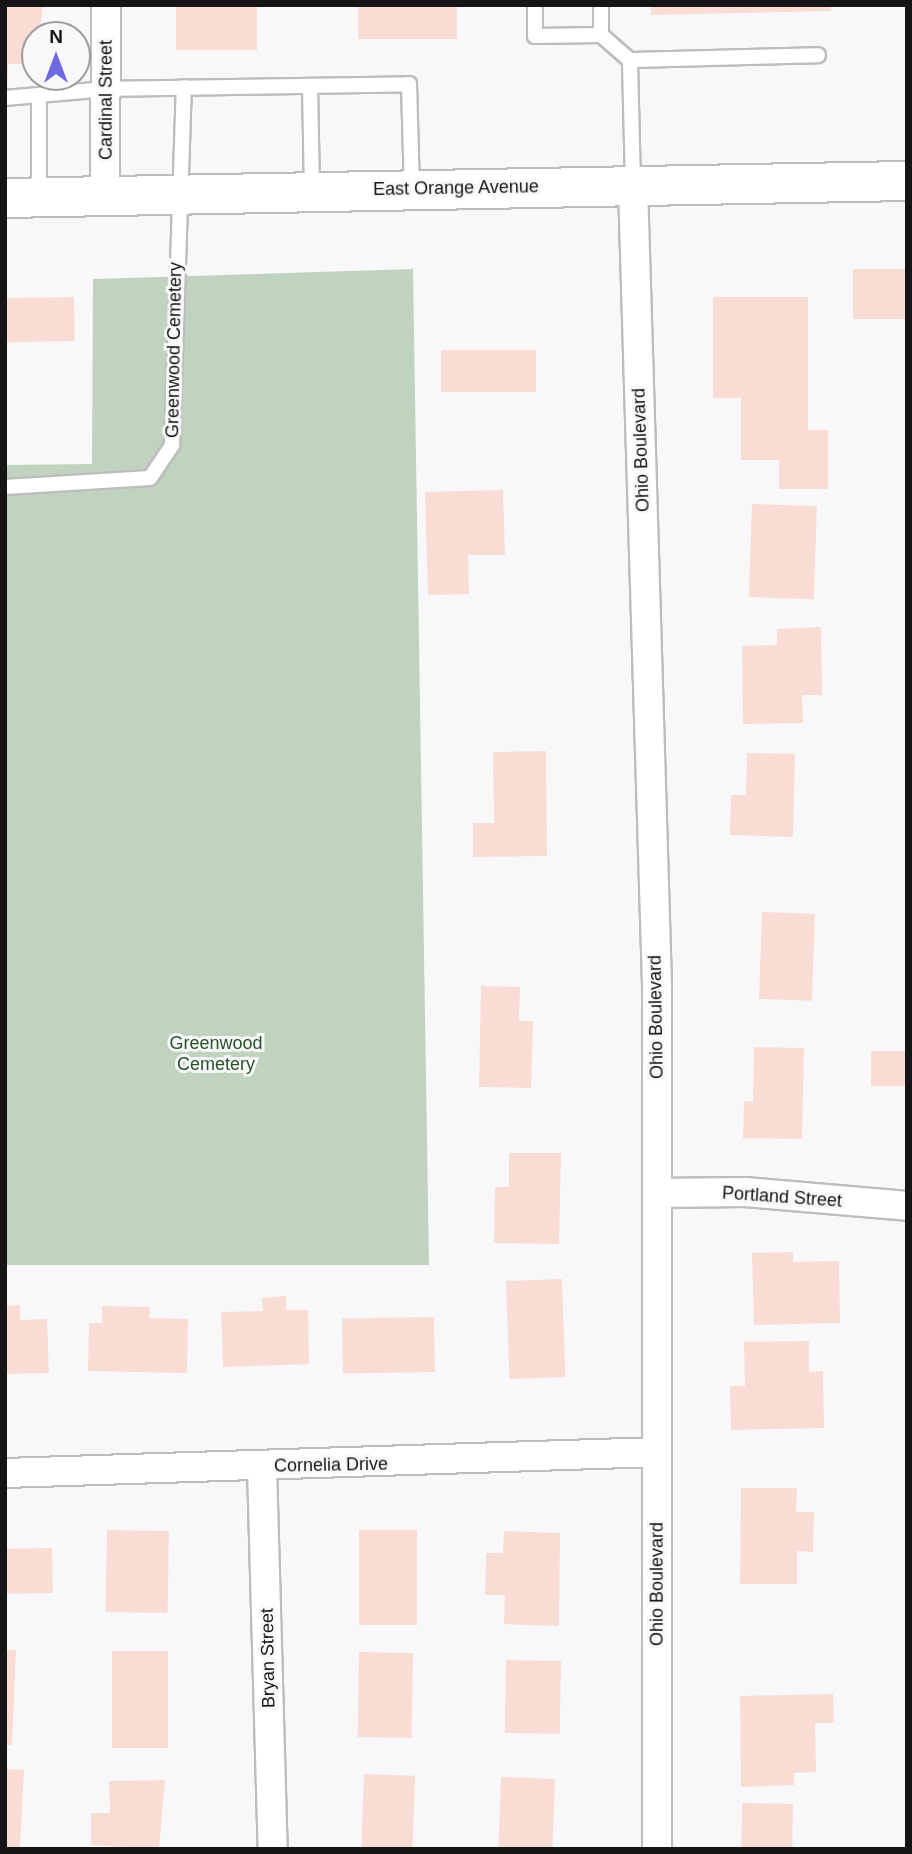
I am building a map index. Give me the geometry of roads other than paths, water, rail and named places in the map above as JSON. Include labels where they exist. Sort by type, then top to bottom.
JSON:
[{"type":"main road","name":"East Orange Avenue","points":[[22,197],[907,181]]},
{"type":"street","name":"Cardinal Street","points":[[105,195],[106,5]]},
{"type":"street","name":"Ohio Boulevard","points":[[633,186],[657,1193],[657,1849]]},
{"type":"street","name":"Portland Street","points":[[657,1193],[745,1192],[907,1206]]},
{"type":"street","name":"Cornelia Drive","points":[[5,1473],[262,1467],[657,1452]]},
{"type":"street","name":"Bryan Street","points":[[262,1467],[272,1849]]},
{"type":"lane","points":[[535,5],[535,36],[601,35],[630,60],[818,55]]},
{"type":"lane","points":[[601,5],[601,35]]},
{"type":"lane","points":[[630,60],[633,186]]},
{"type":"lane","points":[[5,97],[106,89],[409,84],[412,189]]},
{"type":"lane","points":[[310,86],[312,191]]},
{"type":"lane","points":[[178,194],[184,88]]},
{"type":"lane","points":[[22,197],[39,96]]},
{"type":"lane","name":"Greenwood Cemetery","points":[[5,487],[84,486],[160,473],[174,421],[178,194]]}]
